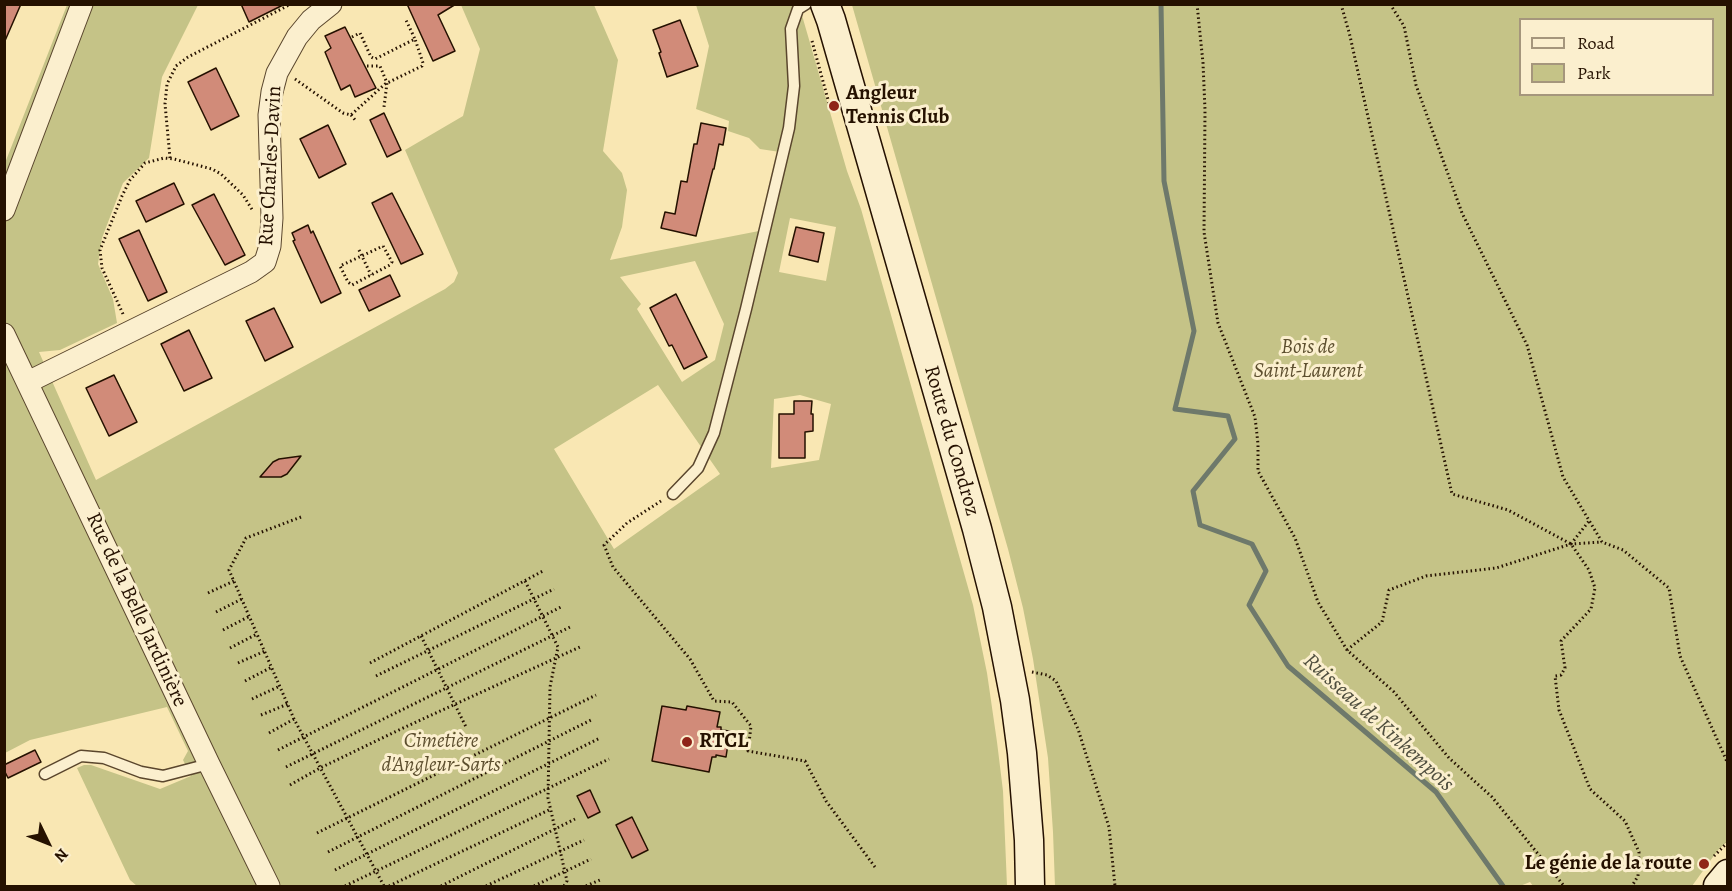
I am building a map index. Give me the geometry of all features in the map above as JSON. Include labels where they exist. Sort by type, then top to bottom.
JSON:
[{"type":"main road","name":"Route du Condroz","points":[[825,4],[977,529],[997,607],[1011,675],[1025,782],[1030,886]]},
{"type":"main road","points":[[1718,886],[1728,873]]},
{"type":"street","points":[[4,210],[81,4]]},
{"type":"street","name":"Rue Charles-Davin","points":[[28,382],[251,272],[265,262],[270,246],[272,224],[269,115],[272,92],[277,73],[297,37],[311,20],[330,4]]},
{"type":"street","name":"Rue de la Belle Jardinière","points":[[4,334],[269,886]]},
{"type":"lane","points":[[673,494],[698,468],[714,433],[789,128],[794,86],[791,29],[798,9],[806,4]]},
{"type":"lane","points":[[45,774],[81,756],[104,758],[141,772],[163,776],[209,764]]},
{"type":"path","points":[[170,158],[165,105],[167,84],[176,66],[188,57],[291,4]]},
{"type":"path","points":[[1197,4],[1205,110],[1204,232],[1218,323],[1255,417],[1258,471],[1279,506],[1294,538],[1318,602],[1347,650],[1394,692],[1449,758],[1492,797],[1564,886]]},
{"type":"path","points":[[1341,4],[1353,48],[1452,494],[1508,510],[1571,544],[1589,570],[1595,588],[1591,609],[1561,641],[1565,668],[1561,675],[1555,676],[1559,710],[1590,789],[1625,821],[1639,852],[1638,876],[1632,886]]},
{"type":"path","points":[[1390,4],[1404,26],[1416,85],[1462,213],[1527,345],[1563,477],[1602,542]]},
{"type":"path","points":[[351,115],[387,83],[422,66],[421,55],[405,18]]},
{"type":"path","points":[[352,37],[360,33],[371,57],[380,66],[387,83],[384,107]]},
{"type":"path","points":[[375,59],[415,39]]},
{"type":"path","points":[[367,66],[380,66]]},
{"type":"path","points":[[277,73],[290,76],[343,113],[351,115],[356,121]]},
{"type":"path","points":[[131,332],[102,268],[100,250],[130,180],[145,163],[170,158],[193,163],[221,174],[243,195],[257,217],[272,224]]},
{"type":"path","points":[[383,246],[392,262],[371,275],[352,285],[340,266],[383,246]]},
{"type":"path","points":[[359,250],[371,275]]},
{"type":"path","points":[[673,494],[627,523],[604,545],[613,567],[690,659],[714,701],[732,702],[751,726],[748,751],[805,761],[826,801],[875,867]]},
{"type":"path","points":[[301,517],[246,538],[229,570],[294,719],[384,886]]},
{"type":"path","points":[[1571,544],[1589,521]]},
{"type":"path","points":[[1347,650],[1382,622],[1389,590],[1426,576],[1496,568],[1571,544],[1602,542],[1623,550],[1669,588],[1680,656],[1728,764]]},
{"type":"path","points":[[370,663],[543,571]]},
{"type":"path","points":[[208,593],[234,581]]},
{"type":"path","points":[[525,581],[558,647],[550,687],[548,798],[567,882],[564,886]]},
{"type":"path","points":[[376,676],[554,589]]},
{"type":"path","points":[[216,612],[242,600]]},
{"type":"path","points":[[278,750],[563,606]]},
{"type":"path","points":[[223,630],[250,616]]},
{"type":"path","points":[[286,766],[570,627]]},
{"type":"path","points":[[230,648],[257,634]]},
{"type":"path","points":[[421,636],[466,727]]},
{"type":"path","points":[[290,784],[580,646]]},
{"type":"path","points":[[238,663],[265,651]]},
{"type":"path","points":[[245,681],[272,667]]},
{"type":"path","points":[[1011,675],[1032,672],[1047,675],[1056,681],[1078,729],[1109,827],[1115,886]]},
{"type":"path","points":[[252,699],[280,686]]},
{"type":"path","points":[[317,833],[596,695]]},
{"type":"path","points":[[261,715],[288,704]]},
{"type":"path","points":[[269,732],[294,719]]},
{"type":"path","points":[[328,852],[592,719]]},
{"type":"path","points":[[335,870],[600,738]]},
{"type":"path","points":[[345,886],[609,759]]},
{"type":"path","points":[[389,886],[551,809]]},
{"type":"path","points":[[441,886],[575,819]]},
{"type":"path","points":[[486,886],[584,840]]},
{"type":"path","points":[[534,886],[591,859]]},
{"type":"path","points":[[586,886],[600,880]]},
{"type":"green space","name":"Cimetière d'Angleur-Sarts","points":[[67,5],[198,5],[162,77],[149,158],[123,183],[102,238],[98,264],[113,299],[117,323],[60,350],[39,352],[96,480],[454,282],[458,273],[405,150],[463,116],[480,49],[461,5],[594,5],[618,60],[603,151],[622,173],[627,190],[622,227],[610,260],[759,231],[780,152],[760,149],[749,138],[728,131],[729,121],[696,109],[709,46],[696,5],[799,5],[847,171],[861,209],[973,605],[987,673],[1003,791],[1007,886],[137,886],[130,880],[77,768],[91,765],[160,789],[191,776],[183,760],[188,751],[167,707],[30,740],[5,753],[5,163]],"holes":[[[790,218],[836,227],[826,281],[779,272]],[[695,261],[724,324],[715,360],[682,382],[637,309],[641,304],[620,277]],[[658,385],[720,474],[614,549],[554,449]],[[800,395],[831,404],[819,460],[771,468],[774,399]],[[662,706],[686,710],[687,706],[720,712],[717,727],[721,727],[721,730],[716,757],[712,757],[709,771],[652,760]]]},
{"type":"green space","name":"Bois de Saint-Laurent","points":[[852,5],[1727,5],[1728,841],[1718,850],[1692,886],[1533,886],[1530,882],[1520,886],[1055,886],[1048,758],[1023,608]]},
{"type":"building","points":[[4,4],[21,4],[4,43]]},
{"type":"building","points":[[241,4],[285,4],[249,22]]},
{"type":"building","points":[[407,4],[456,4],[438,15],[455,51],[433,61]]},
{"type":"building","points":[[680,20],[698,66],[667,77],[653,30]]},
{"type":"building","points":[[345,27],[376,88],[355,97],[350,85],[341,90],[325,52],[331,48],[325,36]]},
{"type":"building","points":[[216,68],[239,116],[211,130],[188,82]]},
{"type":"building","points":[[384,113],[401,150],[387,157],[370,120]]},
{"type":"building","points":[[701,123],[726,128],[723,145],[719,144],[696,236],[661,228],[665,212],[675,214],[681,181],[687,182],[694,144],[697,144]]},
{"type":"building","points":[[328,125],[346,164],[319,178],[300,139]]},
{"type":"building","points":[[174,183],[184,204],[146,222],[136,201]]},
{"type":"building","points":[[392,193],[423,254],[401,264],[372,203]]},
{"type":"building","points":[[214,194],[245,255],[225,265],[192,205]]},
{"type":"building","points":[[308,225],[311,233],[313,231],[341,293],[321,303],[293,241],[295,240],[292,233]]},
{"type":"building","points":[[796,227],[824,233],[818,262],[789,255]]},
{"type":"building","points":[[139,230],[167,292],[148,301],[119,239]]},
{"type":"building","points":[[390,275],[400,296],[369,311],[359,290]]},
{"type":"building","points":[[676,294],[707,357],[684,369],[672,345],[669,346],[650,308]]},
{"type":"building","points":[[274,308],[293,347],[265,361],[246,321]]},
{"type":"building","points":[[189,330],[212,378],[184,391],[161,344]]},
{"type":"building","points":[[114,375],[137,422],[109,436],[86,388]]},
{"type":"building","points":[[794,401],[812,401],[813,431],[805,432],[805,458],[779,458],[779,414],[794,414]]},
{"type":"building","points":[[301,456],[287,474],[281,477],[260,477],[273,462]]},
{"type":"building","name":"RTCL","points":[[662,706],[686,710],[687,706],[720,712],[717,727],[730,731],[726,757],[716,755],[712,757],[709,772],[652,761]]},
{"type":"building","points":[[35,750],[41,762],[8,778],[4,765]]},
{"type":"building","points":[[590,790],[600,812],[588,818],[577,796]]},
{"type":"building","points":[[632,817],[648,850],[632,858],[616,825]]},
{"type":"waterway","name":"Ruisseau de Kinkempois","points":[[1161,4],[1164,181],[1194,331],[1175,409],[1228,416],[1235,439],[1193,491],[1200,525],[1252,544],[1266,571],[1249,605],[1288,666],[1436,792],[1503,886]]},
{"type":"place","name":"Angleur Tennis Club","points":[[834,106]]},
{"type":"place","name":"RTCL","points":[[687,742]]},
{"type":"place","name":"Le génie de la route","points":[[1704,864]]}]
